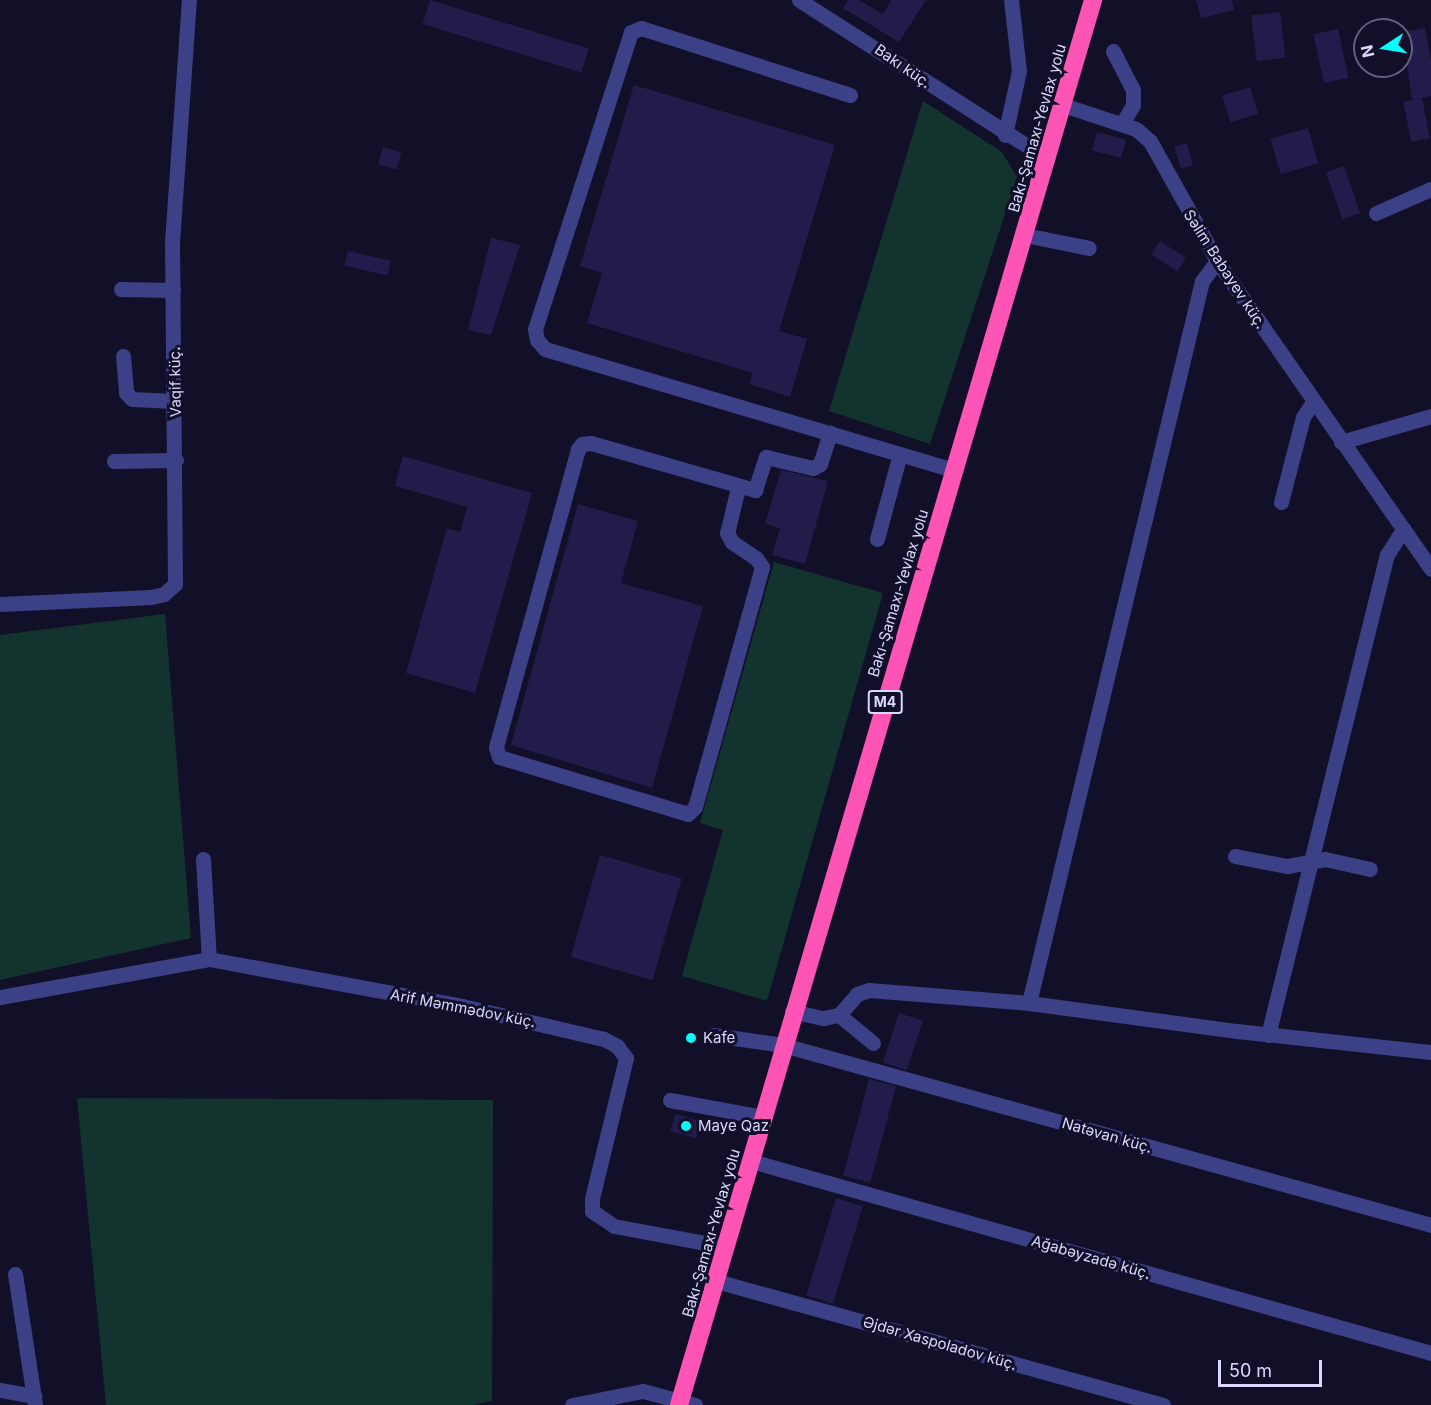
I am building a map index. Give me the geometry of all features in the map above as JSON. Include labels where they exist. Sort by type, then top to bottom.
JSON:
[{"type":"highway","name":"Bakı-Şamaxı-Yevlax yolu","points":[[685,1404],[716,1281],[792,1011],[1048,159],[1093,0]]},
{"type":"street","name":"Vaqif küç.","points":[[0,604],[151,597],[171,589],[178,575],[172,242],[189,0]]},
{"type":"street","name":"Bakı küç.","points":[[799,0],[852,31],[1005,135],[1048,159]]},
{"type":"street","points":[[1005,135],[1019,71],[1011,0]]},
{"type":"street","points":[[850,95],[641,28],[630,32],[535,329],[537,340],[544,349],[954,470]]},
{"type":"street","points":[[1113,51],[1133,90],[1133,105],[1122,124]]},
{"type":"street","name":"Səlim Babayev küç.","points":[[1063,105],[1136,129],[1160,154],[1190,218],[1217,261],[1431,569]]},
{"type":"street","points":[[1376,213],[1431,189]]},
{"type":"street","points":[[1025,235],[1089,248]]},
{"type":"street","points":[[1029,1003],[1202,281],[1217,261]]},
{"type":"street","points":[[121,289],[173,290]]},
{"type":"street","points":[[123,356],[126,393],[132,399],[175,401]]},
{"type":"street","points":[[1281,502],[1303,417],[1313,402]]},
{"type":"street","points":[[1341,442],[1431,416]]},
{"type":"street","points":[[738,488],[727,533],[732,542],[756,558],[762,567],[696,807],[688,814],[499,757],[496,747],[578,449],[591,443],[738,488],[755,490],[766,457],[813,468],[820,464],[830,434]]},
{"type":"street","points":[[877,539],[900,454]]},
{"type":"street","points":[[114,461],[176,460]]},
{"type":"street","points":[[1268,1035],[1310,859],[1388,555],[1402,530]]},
{"type":"street","points":[[1235,856],[1287,866],[1310,859],[1370,869]]},
{"type":"street","points":[[203,858],[209,959]]},
{"type":"street","name":"Arif Məmmədov küç.","points":[[0,998],[209,959],[462,1006],[611,1042],[626,1058],[591,1199],[592,1211],[614,1226],[726,1247]]},
{"type":"street","points":[[792,1011],[824,1018],[839,1015],[857,994],[869,990],[1029,1003],[1268,1035],[1431,1052]]},
{"type":"street","points":[[839,1015],[873,1043]]},
{"type":"street","name":"Natəvan küç.","points":[[713,1035],[783,1045],[1431,1225]]},
{"type":"street","points":[[670,1100],[763,1117]]},
{"type":"street","name":"Ağabəyzadə küç.","points":[[751,1161],[1431,1353]]},
{"type":"street","points":[[0,1390],[35,1400],[15,1274]]},
{"type":"street","name":"Əjdər Xaspoladov küç.","points":[[716,1281],[1163,1405]]},
{"type":"street","points":[[572,1405],[643,1391],[685,1404]]},
{"type":"green space","points":[[923,101],[1002,152],[1017,177],[930,444],[829,411]]},
{"type":"green space","points":[[774,562],[883,593],[767,1001],[682,976],[723,830],[700,823]]},
{"type":"green space","points":[[165,614],[191,938],[0,980],[0,635]]},
{"type":"green space","points":[[77,1098],[493,1100],[492,1401],[473,1405],[106,1405]]},
{"type":"building","points":[[430,0],[589,49],[581,72],[423,24]]},
{"type":"building","points":[[848,0],[859,0],[883,14],[891,0],[926,0],[899,42],[843,8]]},
{"type":"building","points":[[1196,0],[1232,0],[1234,10],[1201,18]]},
{"type":"building","points":[[1280,12],[1286,58],[1257,61],[1251,16]]},
{"type":"building","points":[[1425,28],[1431,60],[1431,96],[1412,100],[1409,78],[1413,78],[1413,30]]},
{"type":"building","points":[[1338,29],[1348,78],[1324,83],[1314,34]]},
{"type":"building","points":[[634,85],[835,145],[779,331],[807,339],[790,397],[749,384],[753,373],[587,323],[602,273],[580,266]]},
{"type":"building","points":[[1250,87],[1258,114],[1230,122],[1222,95]]},
{"type":"building","points":[[1422,98],[1430,138],[1411,142],[1403,102]]},
{"type":"building","points":[[1308,128],[1318,164],[1281,174],[1271,139]]},
{"type":"building","points":[[1097,132],[1126,140],[1121,158],[1092,150]]},
{"type":"building","points":[[1187,143],[1193,165],[1180,169],[1174,146]]},
{"type":"building","points":[[383,147],[401,152],[396,170],[378,164]]},
{"type":"building","points":[[1344,166],[1360,213],[1342,219],[1326,172]]},
{"type":"building","points":[[491,238],[520,245],[491,335],[468,330]]},
{"type":"building","points":[[1160,241],[1186,258],[1177,271],[1151,254]]},
{"type":"building","points":[[348,251],[391,261],[387,276],[345,266]]},
{"type":"building","points":[[403,456],[532,493],[475,693],[406,673],[447,528],[460,532],[467,507],[395,486]]},
{"type":"building","points":[[781,470],[828,481],[805,564],[772,555],[780,528],[765,524]]},
{"type":"building","points":[[578,504],[638,521],[621,583],[703,606],[652,788],[511,745]]},
{"type":"building","points":[[600,855],[682,878],[652,980],[571,957]]},
{"type":"building","points":[[899,1013],[923,1021],[907,1070],[883,1062]]},
{"type":"building","points":[[869,1079],[896,1086],[870,1183],[843,1176]]},
{"type":"building","name":"Maye Qaz","points":[[675,1114],[701,1121],[696,1138],[670,1131]]},
{"type":"building","points":[[836,1198],[863,1206],[833,1304],[806,1296]]},
{"type":"place","name":"Kafe","points":[[691,1038]]},
{"type":"place","name":"Maye Qaz","points":[[686,1126]]}]
